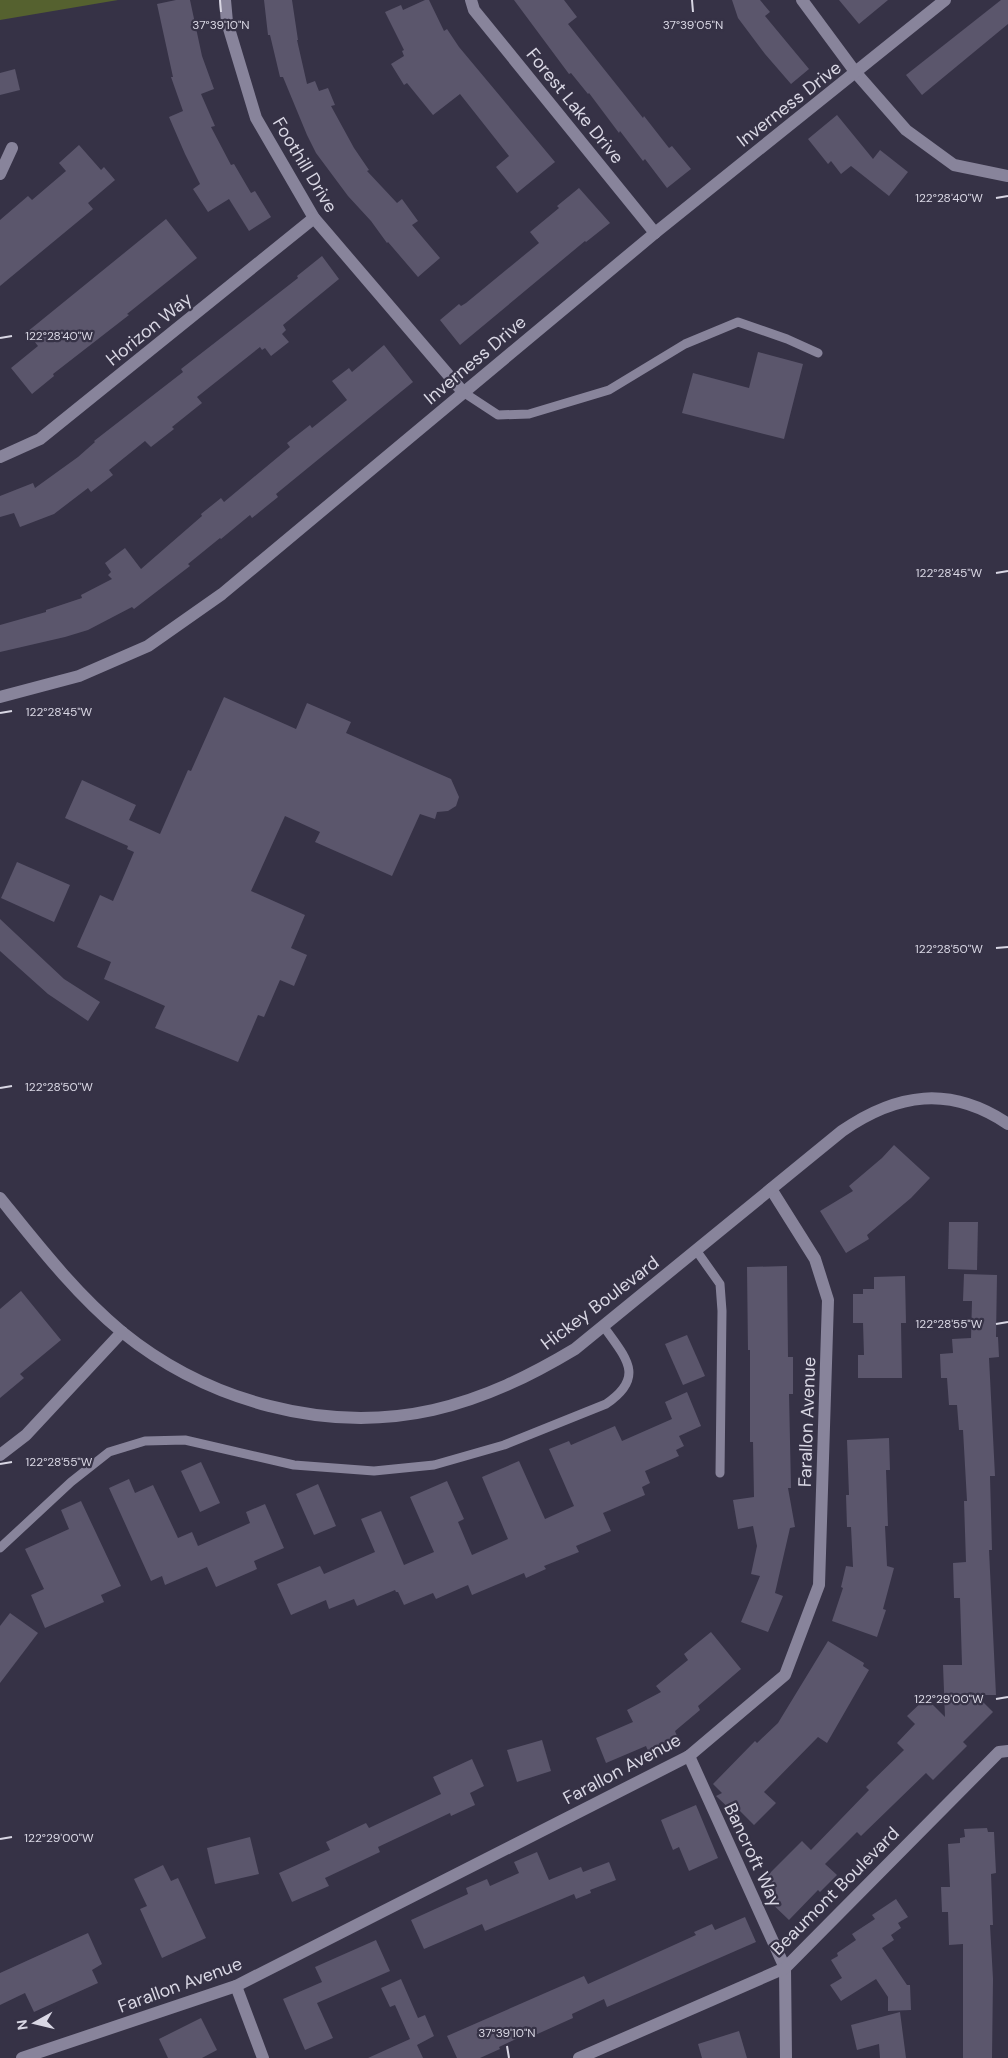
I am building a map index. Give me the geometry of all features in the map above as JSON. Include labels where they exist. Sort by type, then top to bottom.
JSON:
[{"type":"street","name":"Foothill Drive","points":[[225,0],[227,22],[256,118],[314,218],[463,392]]},
{"type":"street","name":"Forest Lake Drive","points":[[470,0],[474,10],[655,233]]},
{"type":"street","points":[[802,0],[856,73],[906,130],[954,165],[1008,176]]},
{"type":"street","name":"Inverness Drive","points":[[0,697],[79,676],[148,646],[222,594],[655,233],[856,73],[944,0]]},
{"type":"street","points":[[0,174],[12,148]]},
{"type":"street","name":"Horizon Way","points":[[0,458],[40,439],[314,218]]},
{"type":"street","name":"Hickey Boulevard","points":[[0,1198],[54,1264],[86,1299],[122,1332],[160,1360],[200,1382],[240,1398],[281,1410],[317,1416],[356,1418],[394,1416],[433,1410],[471,1399],[506,1386],[540,1370],[575,1349],[842,1131],[865,1115],[891,1105],[916,1099],[950,1100],[967,1103],[989,1111],[1008,1124]]},
{"type":"street","name":"Farallon Avenue","points":[[22,2058],[236,1986],[689,1756],[785,1675],[819,1584],[828,1300],[815,1259],[771,1189]]},
{"type":"street","points":[[0,1455],[26,1435],[122,1332]]},
{"type":"street","name":"Beaumont Boulevard","points":[[579,2058],[786,1968],[999,1752],[1008,1751]]},
{"type":"street","name":"Bancroft Way","points":[[689,1756],[786,1968],[786,2058]]},
{"type":"street","points":[[236,1986],[263,2058]]},
{"type":"lane","points":[[463,392],[498,415],[529,414],[609,390],[685,344],[738,322],[818,353]]},
{"type":"lane","points":[[696,1250],[720,1284],[722,1311],[720,1473]]},
{"type":"lane","points":[[0,1548],[71,1482],[109,1452],[145,1441],[185,1440],[294,1465],[374,1470],[434,1465],[504,1445],[606,1404],[620,1394],[630,1377],[629,1364],[604,1327]]},
{"type":"green space","points":[[0,0],[118,0],[0,20]]},
{"type":"building","points":[[176,0],[190,0],[202,56],[214,89],[201,94],[215,126],[211,127],[231,165],[234,164],[251,193],[255,191],[271,217],[249,231],[229,199],[208,212],[193,189],[200,184],[169,117],[183,111],[171,77],[173,77],[157,4]]},
{"type":"building","points":[[264,0],[292,0],[297,40],[307,84],[315,81],[319,91],[328,88],[335,105],[331,106],[354,148],[369,170],[367,171],[397,203],[402,199],[418,221],[412,225],[440,258],[418,277],[348,196],[316,153],[283,77],[280,77],[270,35],[268,35]]},
{"type":"building","points":[[429,0],[444,31],[447,29],[459,47],[555,162],[517,193],[496,167],[509,156],[460,94],[433,115],[407,83],[404,85],[391,64],[404,56],[402,51],[404,50],[385,12],[401,5],[403,10]]},
{"type":"building","points":[[514,0],[564,0],[577,17],[568,24],[643,118],[644,116],[669,148],[672,146],[691,169],[667,188],[645,159],[643,161],[620,131],[619,133],[589,93],[571,73],[569,74]]},
{"type":"building","points":[[732,0],[760,0],[770,12],[765,16],[809,69],[791,84],[738,18]]},
{"type":"building","points":[[839,0],[888,0],[859,24]]},
{"type":"building","points":[[1001,0],[1008,0],[1008,24],[922,95],[906,75]]},
{"type":"building","points":[[15,69],[20,90],[0,95],[0,73]]},
{"type":"building","points":[[837,115],[873,159],[880,150],[908,172],[889,196],[851,166],[841,174],[831,161],[828,164],[808,139]]},
{"type":"building","points":[[79,145],[101,170],[104,167],[115,180],[88,203],[93,209],[0,286],[0,220],[28,196],[32,200],[66,171],[59,163]]},
{"type":"building","points":[[579,188],[610,223],[585,241],[460,345],[440,320],[459,304],[461,306],[466,303],[539,243],[530,232],[559,208],[557,206]]},
{"type":"building","points":[[166,219],[197,258],[127,314],[129,315],[53,374],[54,376],[32,394],[11,368],[38,346],[27,332]]},
{"type":"building","points":[[322,256],[339,279],[283,325],[286,330],[282,334],[289,342],[271,356],[265,348],[262,350],[260,347],[197,397],[202,403],[172,427],[174,429],[151,447],[145,441],[109,470],[113,475],[91,492],[88,488],[54,514],[20,527],[14,513],[0,517],[0,496],[33,483],[35,488],[78,457],[94,441],[183,372],[181,369],[298,278],[297,276]]},
{"type":"building","points":[[384,345],[413,382],[276,494],[278,497],[252,518],[250,515],[220,538],[188,564],[190,566],[134,609],[132,607],[88,630],[0,652],[0,625],[46,612],[46,610],[82,598],[81,595],[112,579],[108,575],[111,572],[105,563],[125,548],[141,569],[202,516],[201,514],[221,498],[224,502],[290,447],[287,443],[310,425],[312,428],[347,400],[332,381],[349,368],[352,372]]},
{"type":"building","points":[[758,352],[803,364],[784,439],[682,413],[693,373],[749,388]]},
{"type":"building","points":[[224,697],[296,729],[307,703],[351,722],[346,733],[451,779],[459,797],[456,806],[448,811],[437,812],[435,819],[420,814],[392,876],[315,842],[320,832],[285,816],[251,891],[305,915],[291,948],[307,955],[294,986],[280,980],[264,1017],[258,1015],[238,1062],[155,1028],[165,1006],[104,979],[111,962],[77,947],[100,895],[113,901],[134,852],[127,849],[128,846],[65,818],[82,780],[136,805],[129,820],[160,834],[188,770],[191,771]]},
{"type":"building","points":[[17,862],[70,885],[54,922],[1,898]]},
{"type":"building","points":[[0,919],[64,979],[100,1002],[88,1021],[48,994],[0,951]]},
{"type":"building","points":[[894,1145],[930,1178],[911,1198],[867,1235],[869,1239],[846,1253],[820,1211],[853,1191],[849,1186],[882,1158]]},
{"type":"building","points":[[949,1222],[978,1222],[977,1270],[948,1269]]},
{"type":"building","points":[[787,1266],[788,1357],[793,1357],[793,1394],[789,1394],[791,1488],[788,1488],[795,1527],[790,1528],[775,1593],[783,1596],[768,1632],[741,1622],[760,1576],[751,1574],[757,1546],[753,1526],[738,1529],[733,1500],[754,1497],[753,1442],[750,1442],[750,1350],[748,1350],[747,1267]]},
{"type":"building","points":[[964,1274],[997,1275],[996,1337],[998,1337],[999,1357],[989,1358],[995,1476],[990,1476],[992,1550],[989,1550],[996,1695],[976,1695],[993,1712],[963,1742],[967,1746],[933,1780],[926,1773],[861,1836],[857,1832],[825,1864],[837,1875],[820,1892],[818,1890],[789,1920],[766,1898],[776,1889],[765,1878],[802,1841],[811,1850],[869,1790],[866,1787],[904,1750],[897,1743],[915,1724],[907,1716],[926,1698],[945,1717],[943,1665],[962,1665],[960,1598],[954,1598],[953,1563],[966,1562],[964,1501],[967,1501],[963,1430],[959,1430],[957,1405],[949,1405],[947,1378],[941,1378],[940,1354],[953,1353],[952,1339],[971,1338],[972,1301],[963,1301]]},
{"type":"building","points":[[905,1276],[906,1323],[901,1323],[902,1378],[858,1378],[858,1355],[864,1355],[863,1323],[853,1323],[853,1294],[863,1294],[863,1289],[874,1289],[874,1277]]},
{"type":"building","points":[[21,1291],[61,1340],[20,1374],[24,1378],[0,1398],[0,1309]]},
{"type":"building","points":[[687,1335],[705,1376],[683,1385],[665,1344]]},
{"type":"building","points":[[687,1392],[701,1426],[679,1436],[684,1446],[676,1450],[679,1456],[645,1471],[650,1483],[642,1487],[645,1495],[603,1513],[611,1531],[576,1546],[579,1552],[544,1566],[546,1569],[526,1578],[524,1573],[472,1595],[468,1585],[436,1599],[433,1593],[404,1605],[398,1592],[395,1590],[357,1606],[354,1599],[329,1609],[326,1600],[291,1615],[277,1584],[320,1566],[324,1574],[375,1552],[361,1519],[381,1511],[404,1565],[434,1552],[410,1497],[447,1481],[464,1519],[458,1522],[472,1555],[508,1539],[482,1477],[519,1461],[545,1519],[574,1506],[549,1449],[569,1441],[571,1445],[615,1426],[622,1441],[672,1419],[665,1402]]},
{"type":"building","points":[[889,1438],[890,1470],[886,1470],[888,1526],[885,1526],[887,1566],[894,1568],[883,1609],[886,1610],[877,1637],[832,1621],[843,1588],[841,1587],[846,1566],[853,1567],[851,1527],[847,1527],[846,1495],[849,1495],[847,1440]]},
{"type":"building","points":[[201,1462],[220,1503],[200,1512],[181,1471]]},
{"type":"building","points":[[129,1479],[135,1493],[153,1485],[178,1538],[192,1532],[198,1546],[250,1523],[246,1512],[265,1504],[284,1548],[254,1561],[257,1569],[216,1587],[207,1567],[165,1585],[162,1576],[151,1581],[109,1488]]},
{"type":"building","points":[[318,1484],[336,1526],[314,1535],[296,1494]]},
{"type":"building","points":[[81,1501],[121,1586],[101,1595],[104,1602],[45,1628],[31,1595],[44,1589],[25,1549],[69,1529],[61,1510]]},
{"type":"building","points":[[10,1613],[38,1633],[0,1683],[0,1626]]},
{"type":"building","points":[[711,1632],[741,1669],[698,1706],[700,1710],[675,1731],[677,1736],[648,1751],[646,1746],[606,1763],[596,1738],[633,1722],[627,1710],[661,1692],[656,1686],[688,1660],[684,1654]]},
{"type":"building","points":[[828,1641],[864,1663],[863,1666],[869,1670],[827,1743],[818,1737],[764,1792],[776,1803],[754,1825],[739,1810],[735,1814],[716,1796],[722,1793],[713,1784],[755,1741],[757,1743],[778,1723]]},
{"type":"building","points":[[542,1740],[551,1771],[517,1782],[507,1750]]},
{"type":"building","points":[[472,1759],[484,1786],[470,1793],[475,1805],[451,1816],[450,1813],[378,1847],[380,1852],[325,1878],[329,1886],[292,1902],[279,1873],[330,1850],[326,1842],[366,1823],[369,1828],[441,1794],[433,1777]]},
{"type":"building","points":[[696,1805],[718,1858],[689,1871],[679,1847],[673,1850],[661,1820]]},
{"type":"building","points":[[987,1828],[988,1832],[994,1832],[996,1873],[991,1874],[993,1925],[990,1925],[993,1979],[992,2058],[963,2058],[963,1944],[949,1945],[948,1912],[942,1912],[941,1887],[950,1887],[948,1844],[960,1843],[960,1838],[965,1837],[964,1829]]},
{"type":"building","points":[[250,1837],[259,1874],[215,1884],[207,1848]]},
{"type":"building","points":[[537,1852],[549,1880],[581,1867],[583,1872],[609,1862],[616,1880],[590,1890],[591,1893],[576,1899],[574,1894],[485,1931],[482,1924],[424,1949],[411,1920],[468,1894],[466,1888],[487,1879],[490,1886],[519,1873],[514,1862]]},
{"type":"building","points":[[163,1865],[171,1881],[178,1878],[206,1938],[162,1958],[140,1909],[147,1906],[134,1879]]},
{"type":"building","points":[[896,1899],[908,1917],[898,1923],[901,1928],[891,1935],[894,1940],[882,1948],[907,1985],[910,1985],[911,2010],[888,2011],[888,1997],[876,1979],[841,2001],[830,1985],[842,1978],[831,1960],[838,1956],[837,1953],[856,1940],[852,1934],[875,1919],[872,1915]]},
{"type":"building","points":[[745,1917],[756,1942],[607,2007],[604,1999],[572,2014],[573,2018],[533,2036],[531,2032],[480,2058],[457,2058],[447,2036],[584,1976],[588,1984],[696,1935],[694,1932],[712,1924],[715,1930]]},
{"type":"building","points":[[88,1933],[102,1964],[92,1970],[98,1983],[34,2012],[25,1993],[0,2005],[0,1973]]},
{"type":"building","points":[[376,1940],[390,1971],[317,2003],[333,2038],[305,2050],[283,1999],[322,1982],[315,1967]]},
{"type":"building","points":[[401,1979],[418,2018],[425,2015],[434,2036],[417,2045],[423,2058],[368,2058],[410,2039],[395,2005],[390,2007],[381,1988]]},
{"type":"building","points":[[900,2012],[906,2058],[880,2058],[879,2044],[857,2050],[851,2025]]},
{"type":"building","points":[[201,2018],[217,2050],[202,2058],[168,2058],[159,2039]]},
{"type":"building","points":[[739,2031],[747,2058],[702,2058],[698,2044]]}]
